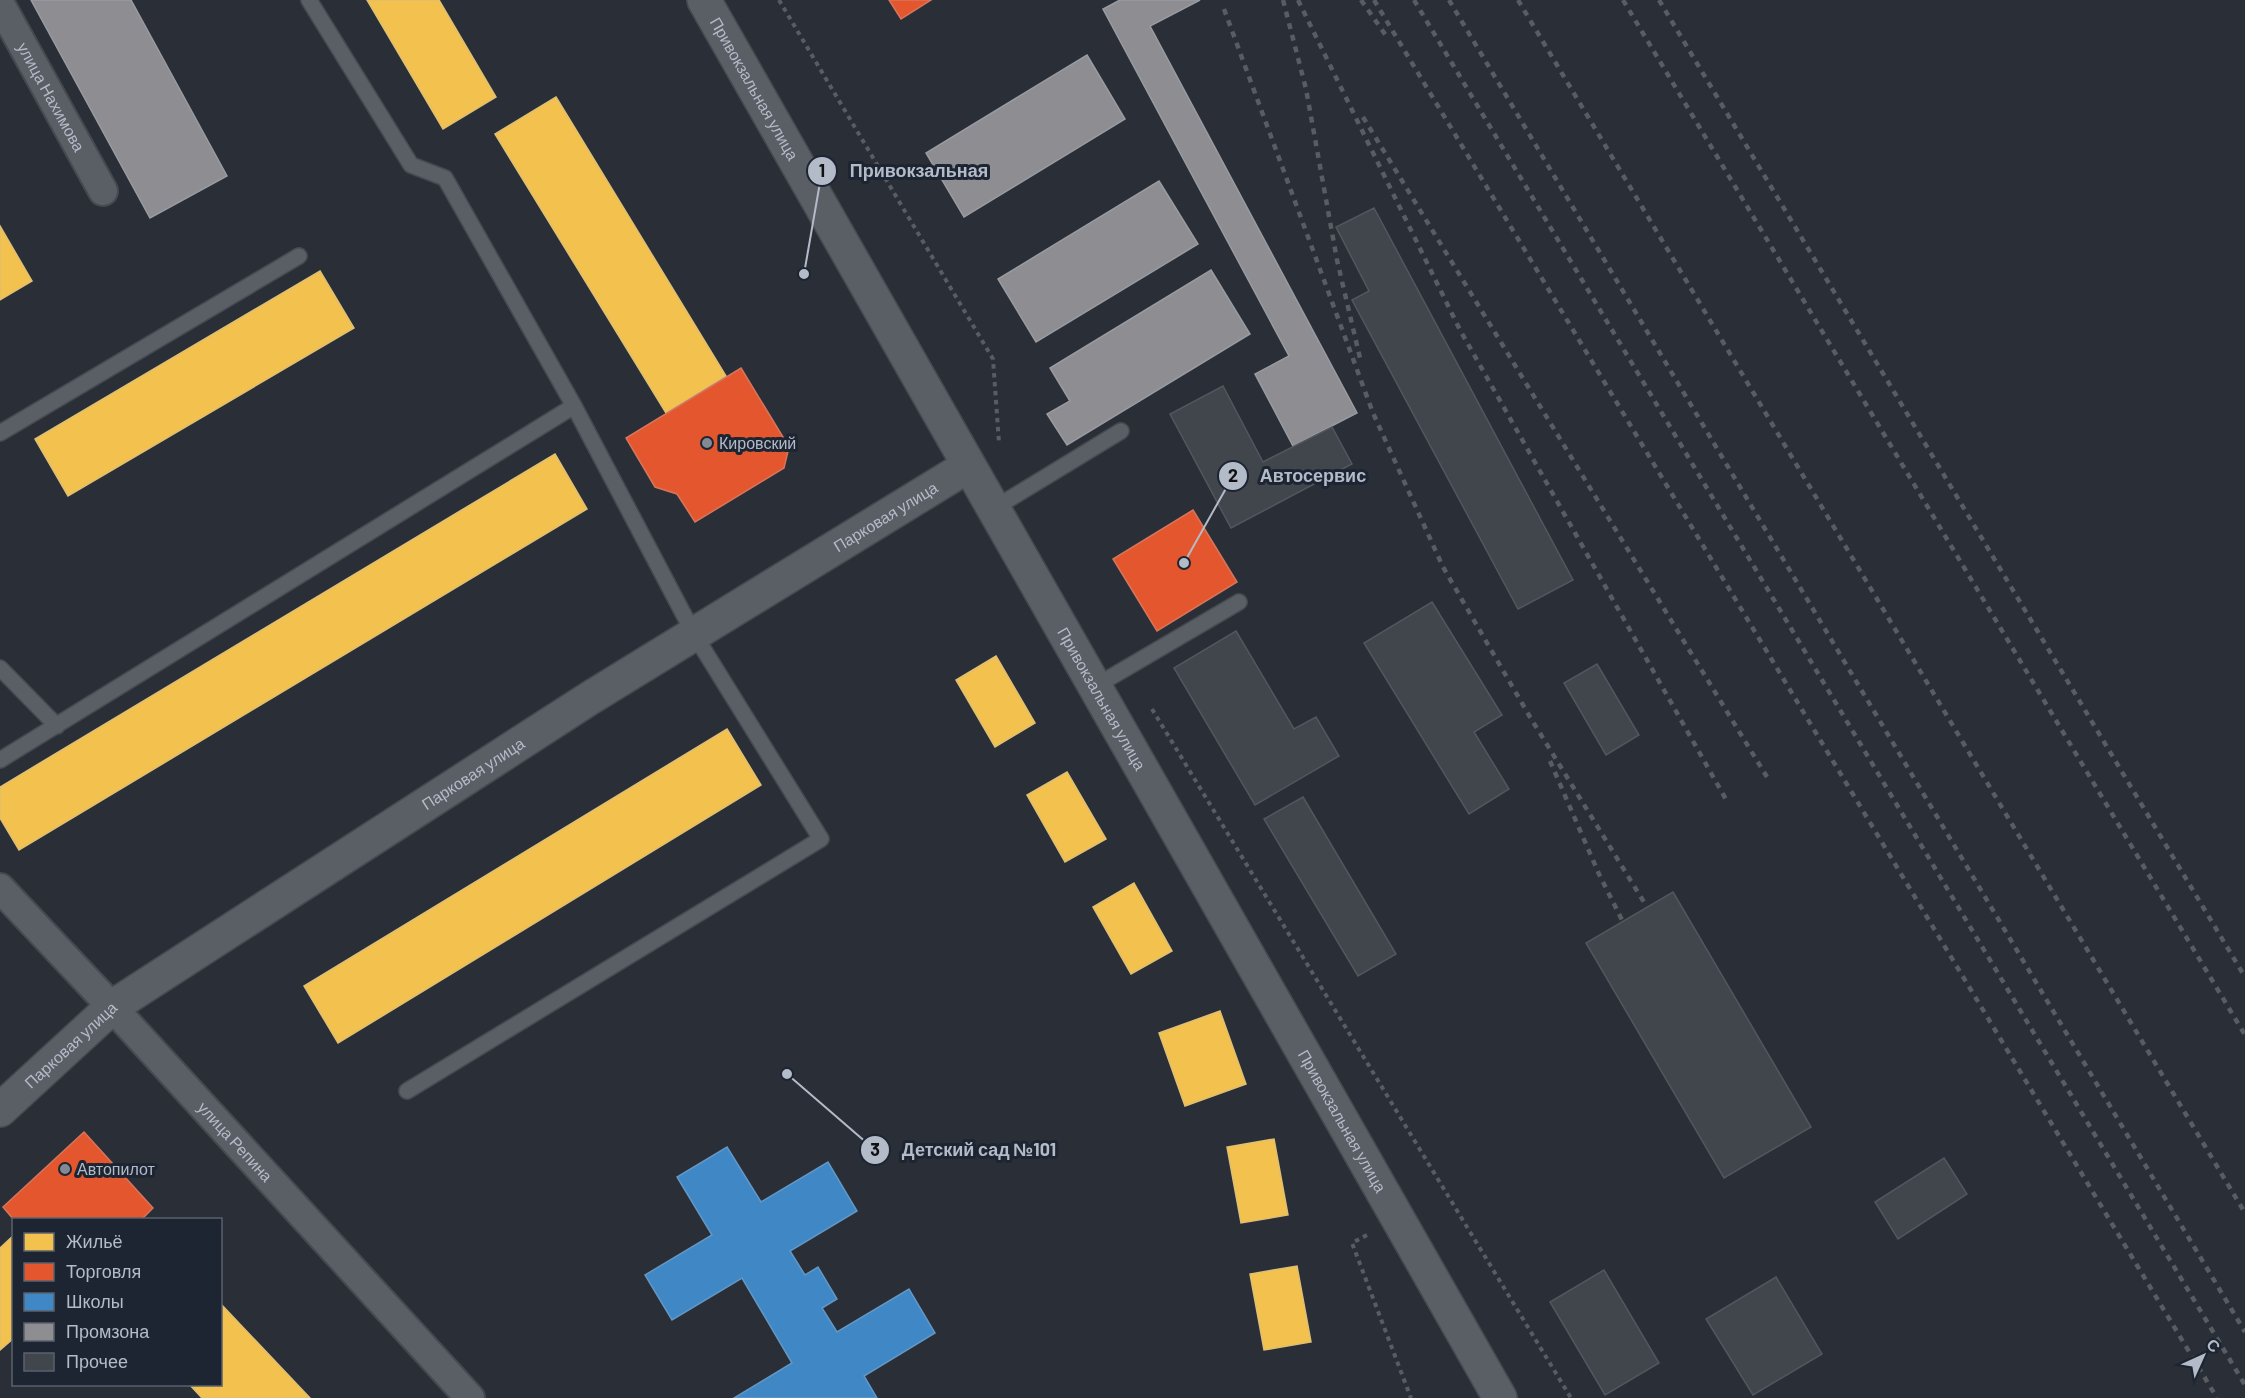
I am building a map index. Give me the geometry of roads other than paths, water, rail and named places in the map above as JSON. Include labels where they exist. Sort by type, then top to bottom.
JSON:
[{"type":"street","name":"Привокзальная улица","points":[[704,0],[1500,1398]]},
{"type":"street","name":"улица Нахимова","points":[[0,4],[103,191]]},
{"type":"street","name":"Парковая улица","points":[[0,1110],[112,1007],[590,698],[969,466]]},
{"type":"street","name":"улица Репина","points":[[0,888],[470,1398]]},
{"type":"lane","points":[[309,0],[411,165],[445,178],[574,406],[694,634],[821,839],[407,1091]]},
{"type":"lane","points":[[0,433],[299,256]]},
{"type":"lane","points":[[0,760],[574,406]]},
{"type":"lane","points":[[993,509],[1121,430]]},
{"type":"lane","points":[[1094,687],[1239,602]]},
{"type":"lane","points":[[0,668],[57,726]]},
{"type":"railway","points":[[1283,0],[1306,89],[1337,260],[1360,358]]},
{"type":"railway","points":[[1298,0],[1460,330],[1728,803]]},
{"type":"railway","points":[[1361,0],[1387,37]]},
{"type":"railway","points":[[1374,0],[2217,1398]]},
{"type":"railway","points":[[1414,0],[2245,1385]]},
{"type":"railway","points":[[1449,0],[2245,1332]]},
{"type":"railway","points":[[1518,0],[2245,1213]]},
{"type":"railway","points":[[1623,0],[2245,1035]]},
{"type":"railway","points":[[1659,0],[2245,977]]},
{"type":"railway","points":[[1224,9],[1373,413],[1443,567],[1530,717],[1647,907]]},
{"type":"railway","points":[[1363,117],[1767,777]]},
{"type":"railway","points":[[1550,761],[1599,874],[1623,922]]},
{"type":"place","name":"Привокзальная","points":[[804,274]]},
{"type":"place","name":"Кировский","points":[[707,443]]},
{"type":"place","name":"Автосервис","points":[[1184,563]]},
{"type":"place","name":"Детский сад №101","points":[[787,1074]]},
{"type":"place","name":"Автопилот","points":[[65,1169]]}]
